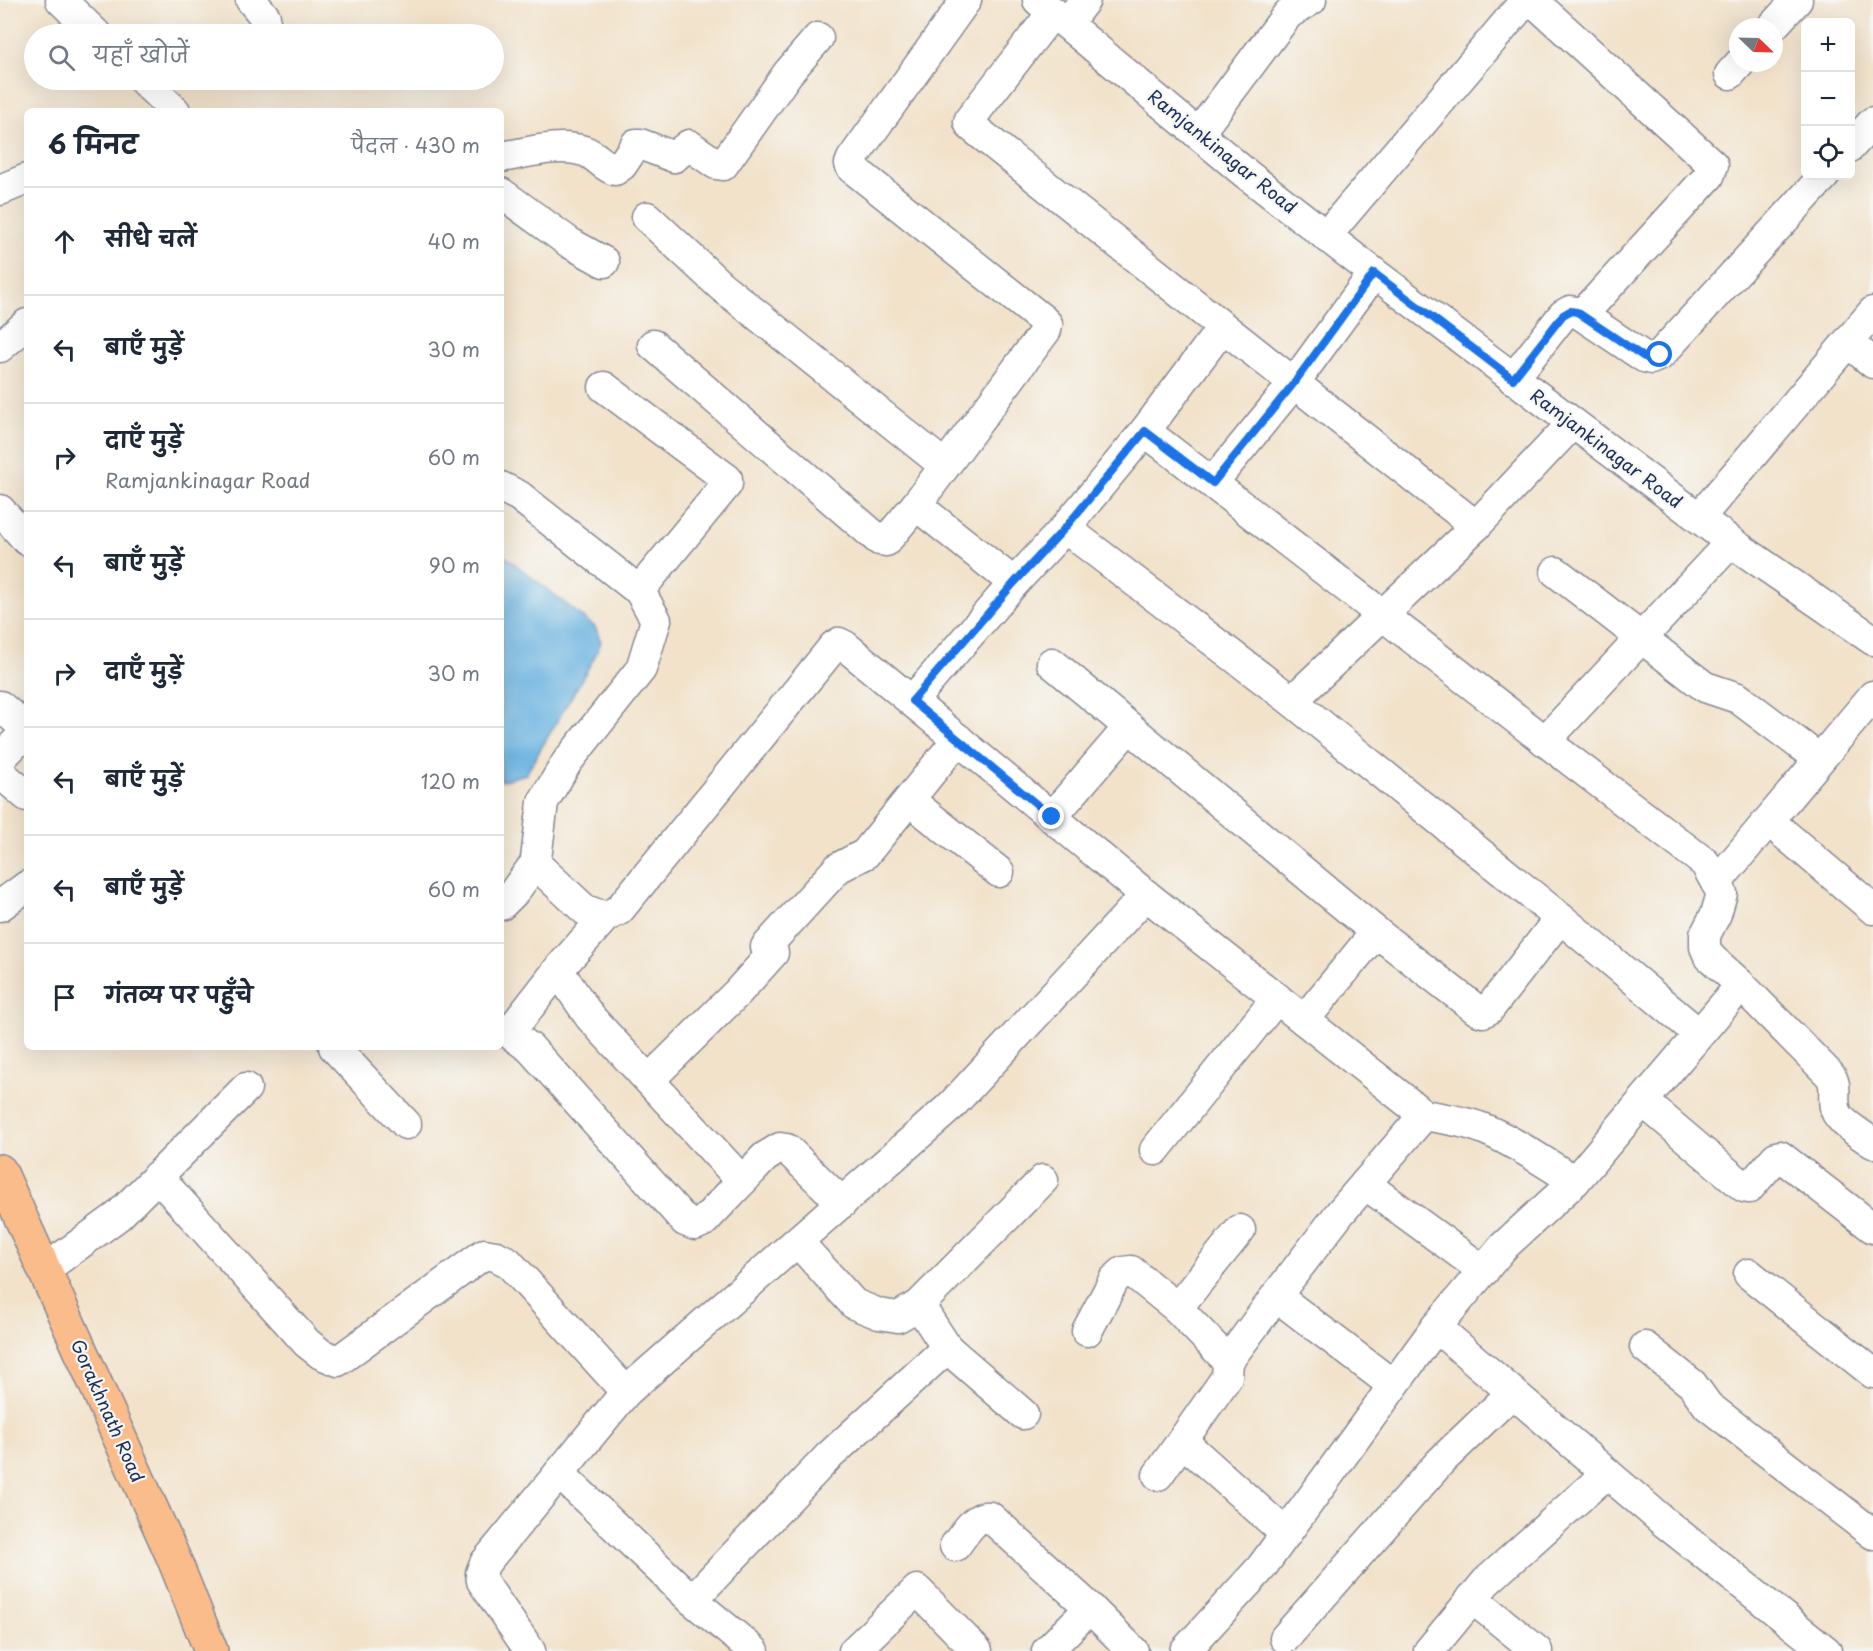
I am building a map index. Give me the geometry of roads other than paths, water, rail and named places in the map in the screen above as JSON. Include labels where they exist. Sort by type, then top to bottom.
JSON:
[{"type":"main road","name":"Gorakhnath Road","points":[[0,1171],[169,1549],[211,1651]]},
{"type":"street","points":[[61,0],[86,24]]},
{"type":"street","points":[[653,345],[879,540],[886,541],[916,505],[1046,330],[1047,324],[852,168],[850,164],[966,0]]},
{"type":"street","points":[[1085,0],[1052,12],[970,119],[971,126],[1476,526]]},
{"type":"street","points":[[1198,134],[1288,14],[1311,0]]},
{"type":"street","points":[[1326,236],[1526,0]]},
{"type":"street","points":[[1532,0],[1713,165],[1709,176],[1582,315]]},
{"type":"street","points":[[1780,18],[1797,0]]},
{"type":"street","name":"Ramjankinagar Road","points":[[1052,12],[1245,173],[1374,273],[1731,542],[1873,640]]},
{"type":"street","points":[[504,157],[563,147],[596,156],[608,168],[615,170],[622,165],[636,144],[674,157],[689,145],[716,164],[723,165],[788,74],[818,38]]},
{"type":"street","points":[[153,90],[172,108]]},
{"type":"street","points":[[1855,142],[1873,122]]},
{"type":"street","points":[[0,190],[24,180]]},
{"type":"street","points":[[1513,379],[1563,315],[1570,311],[1582,315],[1644,357],[1651,359],[1660,355],[1820,180]]},
{"type":"street","points":[[504,195],[570,243],[604,261]]},
{"type":"street","points":[[647,217],[721,286],[944,465]]},
{"type":"street","points":[[1213,483],[1294,383],[1374,273]]},
{"type":"street","points":[[1699,518],[1873,312]]},
{"type":"street","points":[[0,346],[24,326]]},
{"type":"street","points":[[912,701],[1065,528],[1145,431],[1223,327]]},
{"type":"street","points":[[1848,342],[1873,363]]},
{"type":"street","points":[[604,387],[727,479],[727,484],[643,586],[638,588]]},
{"type":"street","points":[[1292,701],[1476,526],[1572,424]]},
{"type":"street","points":[[1145,431],[1705,863],[1722,892],[1716,914],[1705,935],[1705,947],[1709,956],[1829,1074],[1834,1080],[1834,1105],[1837,1115],[1873,1143]]},
{"type":"street","points":[[504,488],[519,496],[638,588],[656,620],[641,669],[567,762],[543,802],[535,867],[504,902]]},
{"type":"street","points":[[916,505],[1014,583]]},
{"type":"street","points":[[0,510],[24,537]]},
{"type":"street","points":[[1065,528],[1292,701],[1699,1034]]},
{"type":"street","points":[[1545,741],[1731,542]]},
{"type":"street","points":[[1556,572],[1705,687],[1738,698],[1819,759]]},
{"type":"street","points":[[842,1203],[785,1148],[780,1148],[765,1157],[704,1221],[695,1225],[685,1221],[530,1048],[509,1033],[558,970],[605,917],[619,910],[834,646],[839,643],[1146,896],[1424,1115],[1482,1128],[1575,1181]]},
{"type":"street","points":[[1052,663],[1376,932],[1477,1011],[1483,1012],[1489,1009],[1560,918]]},
{"type":"street","points":[[1716,883],[1873,696]]},
{"type":"street","points":[[0,706],[24,727]]},
{"type":"street","points":[[1052,817],[1129,727]]},
{"type":"street","points":[[0,759],[24,733]]},
{"type":"street","points":[[648,1080],[737,993],[838,868],[865,854],[958,740]]},
{"type":"street","points":[[0,773],[24,793]]},
{"type":"street","points":[[909,800],[999,872]]},
{"type":"street","points":[[1768,821],[1873,909]]},
{"type":"street","points":[[535,867],[542,870],[585,910],[605,917]]},
{"type":"street","points":[[530,1651],[482,1581],[481,1573],[485,1563],[626,1392],[950,1107],[1146,896]]},
{"type":"street","points":[[1304,1020],[1376,932]]},
{"type":"street","points":[[558,970],[590,1017],[742,1181]]},
{"type":"street","points":[[1185,1651],[1261,1568],[1436,1327],[1504,1246],[1575,1181],[1741,985]]},
{"type":"street","points":[[1155,1150],[1277,998]]},
{"type":"street","points":[[337,1050],[406,1124]]},
{"type":"street","points":[[44,1270],[118,1216],[246,1088]]},
{"type":"street","points":[[1643,1101],[1744,1187],[1749,1188],[1776,1157],[1780,1156],[1873,1228]]},
{"type":"street","points":[[1158,1475],[1227,1377],[1228,1361],[1276,1296],[1340,1213],[1424,1115]]},
{"type":"street","points":[[157,1176],[307,1343],[321,1354],[338,1361],[484,1254],[496,1256],[508,1262],[626,1392]]},
{"type":"street","points":[[798,1242],[854,1304],[879,1314],[898,1317],[919,1305],[1043,1180]]},
{"type":"street","points":[[1365,1184],[1484,1271]]},
{"type":"street","points":[[1177,1308],[1240,1230]]},
{"type":"street","points":[[1087,1331],[1114,1280],[1123,1272],[1131,1271],[1177,1308],[1228,1361]]},
{"type":"street","points":[[1749,1274],[1873,1373]]},
{"type":"street","points":[[1276,1296],[1393,1384]]},
{"type":"street","points":[[919,1305],[947,1347],[1023,1414]]},
{"type":"street","points":[[1436,1327],[1664,1522],[1826,1651]]},
{"type":"street","points":[[692,1600],[828,1457],[947,1347]]},
{"type":"street","points":[[1645,1347],[1692,1384],[1708,1406],[1873,1534]]},
{"type":"street","points":[[1285,1638],[1440,1462],[1512,1393]]},
{"type":"street","points":[[1182,1441],[1286,1534]]},
{"type":"street","points":[[559,1473],[692,1600],[754,1651]]},
{"type":"street","points":[[1429,1651],[1486,1582],[1607,1473]]},
{"type":"street","points":[[955,1546],[978,1518],[990,1517],[1090,1608],[1133,1651]]},
{"type":"street","points":[[854,1651],[917,1590],[977,1651]]},
{"type":"street","points":[[1472,1598],[1537,1651]]},
{"type":"street","points":[[1047,1651],[1090,1608]]},
{"type":"water","points":[[504,555],[595,627],[601,642],[593,660],[526,774],[504,780]]}]
